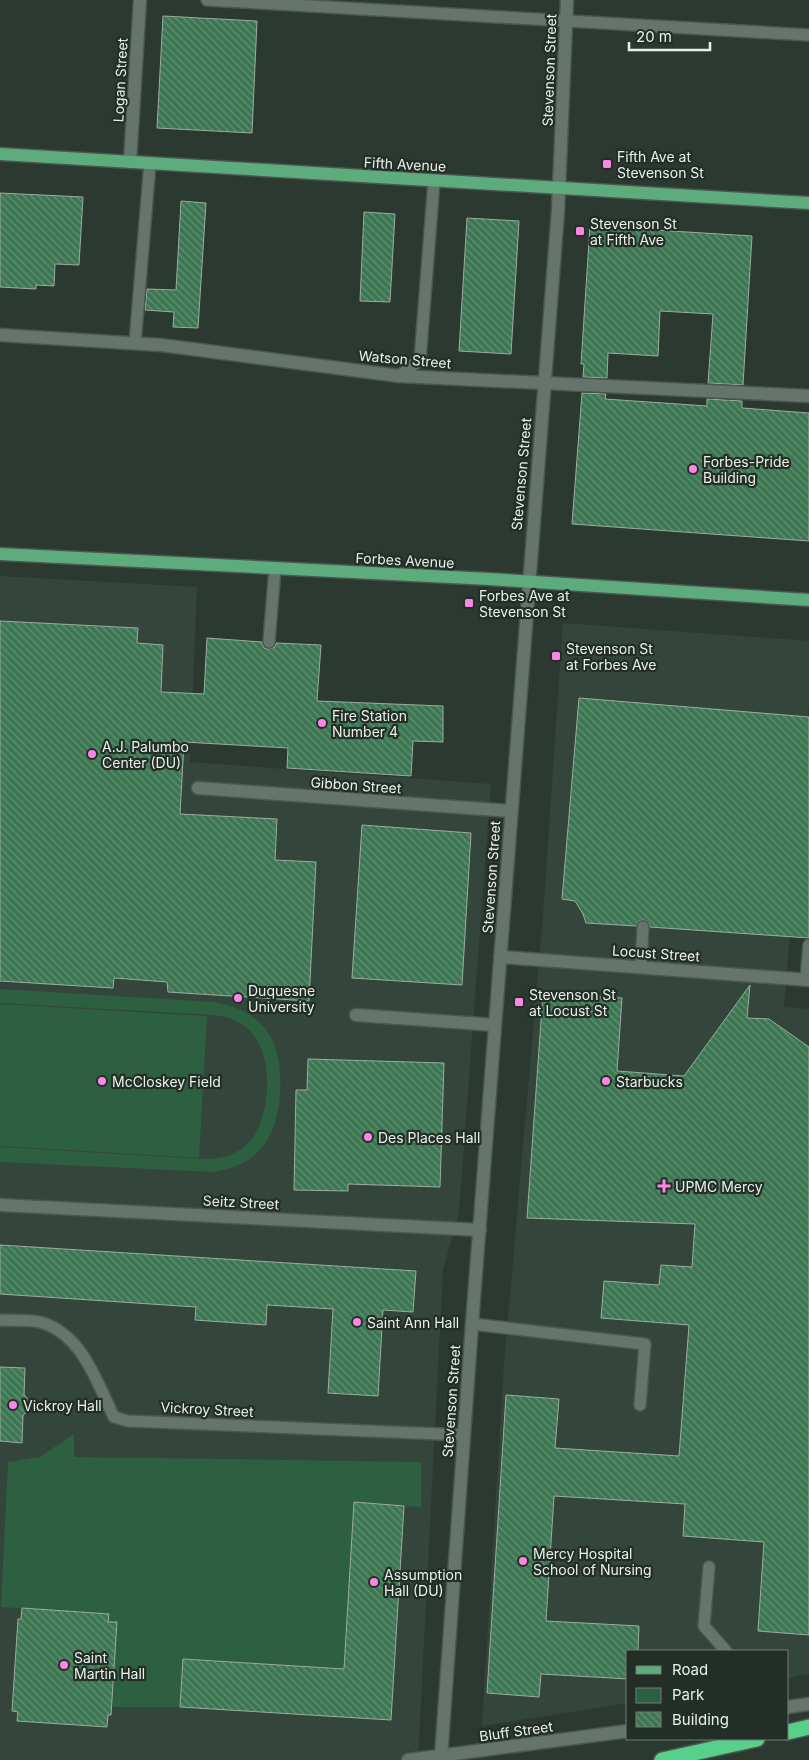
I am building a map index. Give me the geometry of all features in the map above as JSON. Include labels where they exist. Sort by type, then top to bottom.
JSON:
[{"type":"highway","points":[[789,1732],[809,1727]]},
{"type":"highway","points":[[662,1760],[753,1740]]},
{"type":"main road","name":"Fifth Avenue","points":[[0,154],[809,203]]},
{"type":"main road","name":"Forbes Avenue","points":[[0,554],[528,582],[809,600]]},
{"type":"street","name":"Logan Street","points":[[130,162],[140,0]]},
{"type":"street","name":"Stevenson Street","points":[[441,1757],[472,1324],[559,188],[567,0]]},
{"type":"street","name":"Watson Street","points":[[0,335],[135,343],[399,376],[809,396]]},
{"type":"street","name":"Gibbon Street","points":[[198,788],[511,811]]},
{"type":"street","name":"Locust Street","points":[[500,957],[808,980]]},
{"type":"street","points":[[356,1015],[495,1025]]},
{"type":"street","name":"Seitz Street","points":[[0,1205],[480,1230]]},
{"type":"street","points":[[789,1707],[809,1704]]},
{"type":"street","name":"Bluff Street","points":[[408,1760],[626,1731]]},
{"type":"lane","points":[[207,0],[809,35]]},
{"type":"lane","points":[[135,343],[150,163]]},
{"type":"lane","points":[[399,376],[420,360],[434,181]]},
{"type":"lane","points":[[269,642],[275,568]]},
{"type":"lane","points":[[641,967],[643,927]]},
{"type":"lane","points":[[808,980],[809,945]]},
{"type":"lane","name":"Vickroy Street","points":[[0,1320],[42,1322],[62,1332],[78,1347],[114,1417],[128,1421],[464,1435]]},
{"type":"lane","points":[[472,1324],[645,1344],[640,1405]]},
{"type":"lane","points":[[710,1567],[704,1626],[725,1650]]},
{"type":"shaded area","name":"Duquesne University","points":[[0,576],[197,587],[190,762],[491,784],[459,1212],[443,1270],[418,1760],[0,1760]]},
{"type":"shaded area","name":"UPMC Mercy","points":[[563,623],[809,641],[809,703],[784,1007],[809,1009],[809,1674],[789,1678],[789,1650],[626,1650],[626,1703],[482,1726],[504,1364],[543,916]]},
{"type":"green space","points":[[0,989],[214,1002],[232,1006],[247,1013],[268,1032],[278,1059],[280,1093],[275,1123],[270,1136],[253,1156],[242,1163],[228,1169],[212,1172],[0,1162],[0,1147],[205,1159],[220,1158],[233,1154],[251,1139],[258,1129],[265,1104],[267,1076],[262,1051],[257,1040],[250,1030],[228,1018],[213,1015],[0,1003]]},
{"type":"green space","name":"McCloskey Field","points":[[0,1004],[207,1016],[199,1158],[0,1146]]},
{"type":"green space","points":[[74,1434],[74,1457],[421,1462],[421,1507],[354,1503],[344,1669],[183,1659],[180,1707],[112,1707],[117,1623],[108,1622],[109,1614],[1,1607],[8,1462],[40,1457]]},
{"type":"building","points":[[163,16],[257,21],[252,133],[157,128]]},
{"type":"building","points":[[0,193],[83,197],[79,265],[55,264],[54,286],[36,285],[36,289],[0,287]]},
{"type":"building","points":[[181,201],[206,203],[198,328],[173,327],[174,312],[145,310],[147,289],[176,290]]},
{"type":"building","points":[[364,212],[395,214],[390,302],[360,301]]},
{"type":"building","points":[[467,218],[519,221],[511,354],[459,351]]},
{"type":"building","points":[[590,226],[752,236],[743,385],[708,383],[713,314],[660,311],[658,356],[608,353],[607,378],[583,377],[584,364],[581,364]]},
{"type":"building","name":"Forbes-Pride Building","points":[[582,393],[606,394],[605,399],[707,406],[707,399],[742,401],[742,408],[809,413],[809,541],[572,524]]},
{"type":"building","name":"A.J. Palumbo Center (DU)","points":[[0,621],[138,628],[137,643],[163,645],[161,692],[204,694],[207,638],[262,642],[264,648],[269,649],[275,647],[276,643],[321,645],[317,701],[443,706],[443,742],[413,741],[411,776],[287,768],[288,748],[184,742],[180,814],[277,819],[275,860],[316,862],[309,1001],[168,992],[167,982],[114,978],[113,988],[0,981]]},
{"type":"building","points":[[579,698],[809,717],[809,938],[650,927],[649,923],[644,920],[639,921],[636,926],[586,923],[575,901],[562,899]]},
{"type":"building","points":[[362,825],[471,833],[462,985],[352,978]]},
{"type":"building","points":[[750,985],[747,1018],[769,1019],[809,1047],[809,1635],[758,1631],[764,1542],[683,1536],[685,1504],[554,1496],[546,1621],[639,1626],[638,1650],[626,1650],[626,1679],[541,1674],[539,1697],[487,1693],[506,1395],[559,1399],[555,1448],[679,1456],[689,1325],[601,1318],[604,1281],[659,1285],[661,1265],[692,1267],[695,1224],[527,1218],[543,993],[622,998],[617,1071],[684,1076]]},
{"type":"building","name":"Des Places Hall","points":[[308,1059],[444,1063],[440,1187],[348,1184],[348,1191],[294,1190],[296,1090],[307,1090]]},
{"type":"building","name":"Saint Ann Hall","points":[[0,1245],[416,1271],[413,1312],[383,1310],[378,1396],[328,1393],[333,1309],[267,1305],[266,1325],[195,1320],[196,1307],[0,1294]]},
{"type":"building","name":"Vickroy Hall","points":[[0,1367],[25,1368],[24,1395],[27,1398],[27,1412],[23,1415],[22,1443],[0,1441]]},
{"type":"building","name":"Assumption Hall (DU)","points":[[354,1502],[404,1506],[391,1720],[180,1707],[183,1659],[344,1669]]},
{"type":"building","name":"Saint Martin Hall","points":[[22,1608],[109,1614],[108,1622],[117,1622],[111,1715],[108,1715],[107,1727],[17,1721],[18,1712],[12,1711],[18,1619],[21,1619]]},
{"type":"place","name":"Fifth Ave at Stevenson St","points":[[607,164]]},
{"type":"place","name":"Stevenson St at Fifth Ave","points":[[580,231]]},
{"type":"place","name":"Forbes-Pride Building","points":[[693,469]]},
{"type":"place","name":"Forbes Ave at Stevenson St","points":[[469,603]]},
{"type":"place","name":"Stevenson St at Forbes Ave","points":[[556,656]]},
{"type":"place","name":"Fire Station Number 4","points":[[322,723]]},
{"type":"place","name":"A.J. Palumbo Center (DU)","points":[[92,754]]},
{"type":"place","name":"Duquesne University","points":[[238,998]]},
{"type":"place","name":"Stevenson St at Locust St","points":[[519,1002]]},
{"type":"place","name":"McCloskey Field","points":[[102,1081]]},
{"type":"place","name":"Starbucks","points":[[606,1081]]},
{"type":"place","name":"Des Places Hall","points":[[368,1137]]},
{"type":"place","name":"UPMC Mercy","points":[[664,1186]]},
{"type":"place","name":"Saint Ann Hall","points":[[357,1322]]},
{"type":"place","name":"Vickroy Hall","points":[[13,1405]]},
{"type":"place","name":"Mercy Hospital School of Nursing","points":[[523,1561]]},
{"type":"place","name":"Assumption Hall (DU)","points":[[374,1582]]},
{"type":"place","name":"Saint Martin Hall","points":[[64,1665]]}]
